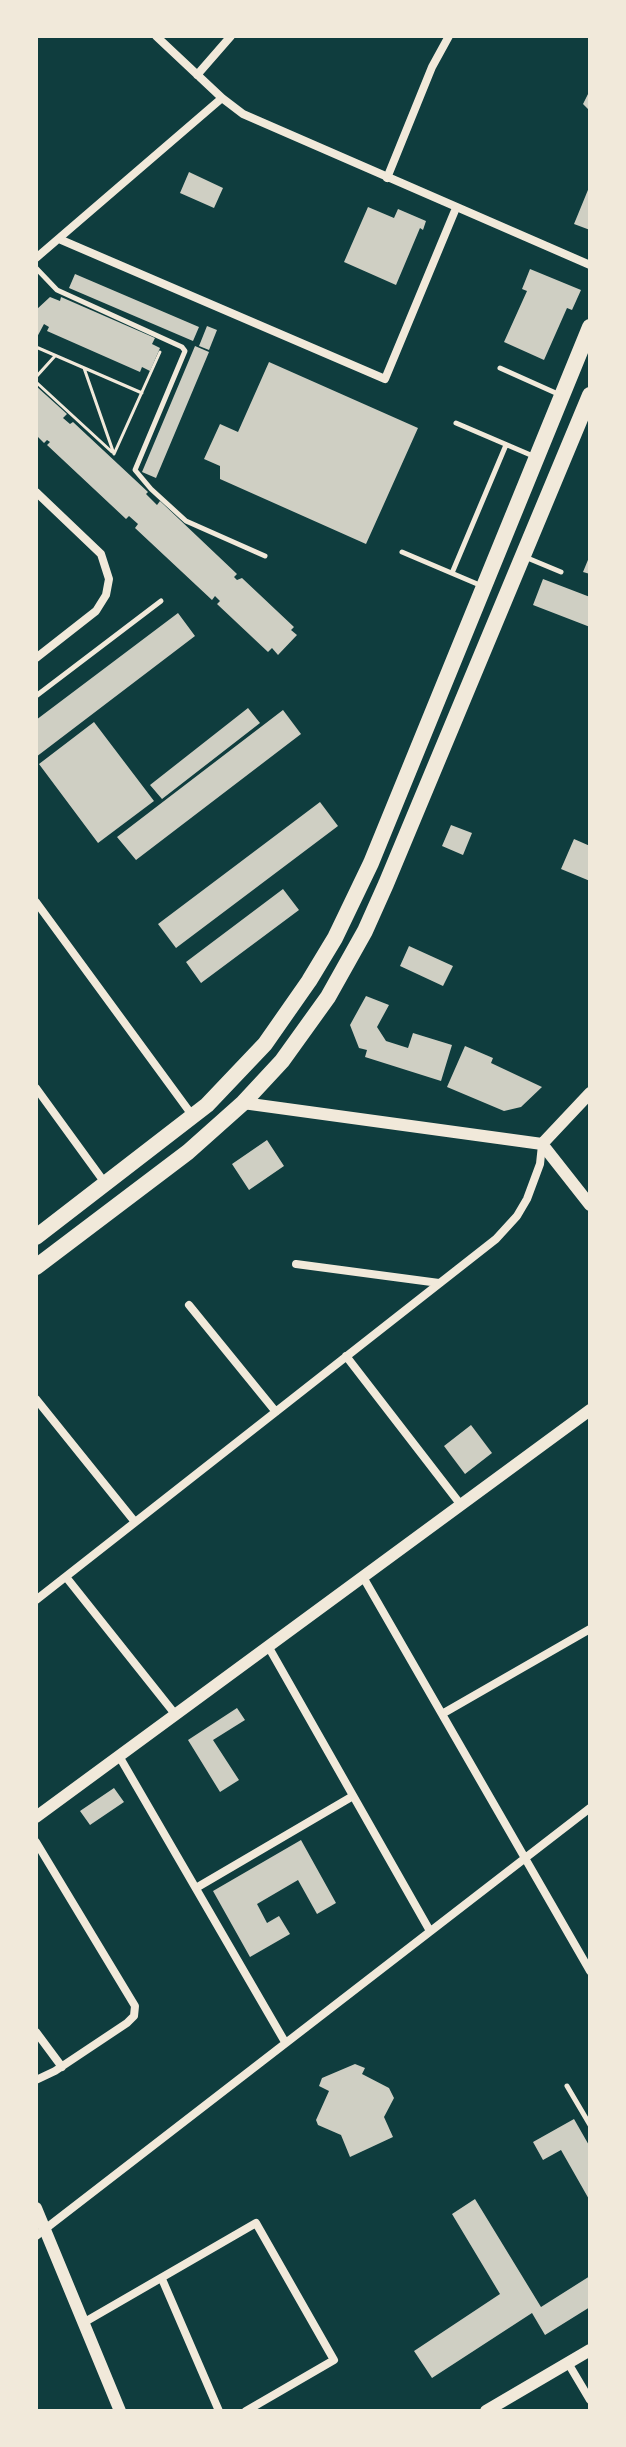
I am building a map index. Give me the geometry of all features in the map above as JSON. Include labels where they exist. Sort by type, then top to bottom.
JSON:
[{"type":"main road","points":[[36,1237],[207,1105],[265,1044],[335,938],[371,863],[590,327]]},
{"type":"main road","points":[[36,1267],[188,1152],[243,1103],[282,1061],[343,972],[365,931],[590,395]]},
{"type":"main road","points":[[207,1105],[243,1103]]},
{"type":"street","points":[[156,36],[222,98],[259,122],[590,265]]},
{"type":"street","points":[[197,75],[231,36]]},
{"type":"street","points":[[387,178],[432,67],[449,36]]},
{"type":"street","points":[[36,258],[222,98]]},
{"type":"street","points":[[59,239],[385,379],[456,208]]},
{"type":"street","points":[[36,492],[101,554],[109,579],[106,595],[96,611],[36,658]]},
{"type":"street","points":[[36,902],[193,1116]]},
{"type":"street","points":[[36,1088],[105,1184]]},
{"type":"street","points":[[36,1600],[496,1239],[517,1216],[534,1184],[542,1144],[590,1093]]},
{"type":"street","points":[[243,1103],[542,1144],[590,1205]]},
{"type":"street","points":[[296,1264],[439,1283]]},
{"type":"street","points":[[189,1305],[276,1412]]},
{"type":"street","points":[[346,1356],[461,1505]]},
{"type":"street","points":[[36,1399],[135,1522]]},
{"type":"street","points":[[36,1817],[590,1410]]},
{"type":"street","points":[[66,1577],[175,1714]]},
{"type":"street","points":[[363,1577],[590,1971]]},
{"type":"street","points":[[442,1714],[590,1629]]},
{"type":"street","points":[[268,1646],[430,1931]]},
{"type":"street","points":[[119,1756],[285,2042]]},
{"type":"street","points":[[196,1888],[353,1796]]},
{"type":"street","points":[[40,2233],[590,1808]]},
{"type":"street","points":[[36,1842],[132,1997],[135,2011],[127,2023],[62,2067],[36,2080]]},
{"type":"street","points":[[36,2032],[62,2067]]},
{"type":"street","points":[[36,2208],[40,2233],[120,2411]]},
{"type":"street","points":[[83,2323],[256,2223],[334,2360],[246,2411]]},
{"type":"street","points":[[162,2279],[219,2411]]},
{"type":"street","points":[[486,2411],[590,2350]]},
{"type":"street","points":[[568,2363],[590,2400]]},
{"type":"lane","points":[[36,268],[57,290],[182,347],[185,351],[135,470],[186,521],[265,556]]},
{"type":"lane","points":[[500,368],[563,396]]},
{"type":"lane","points":[[456,423],[537,458]]},
{"type":"lane","points":[[452,573],[506,445]]},
{"type":"lane","points":[[402,552],[484,587]]},
{"type":"lane","points":[[523,556],[561,572]]},
{"type":"lane","points":[[36,696],[161,601]]},
{"type":"lane","points":[[567,2086],[590,2125]]},
{"type":"path","points":[[114,454],[165,341]]},
{"type":"path","points":[[36,347],[142,393]]},
{"type":"path","points":[[55,355],[36,380],[114,454]]},
{"type":"path","points":[[84,368],[114,454]]},
{"type":"building","points":[[590,90],[590,111],[583,104]]},
{"type":"building","points":[[189,172],[223,188],[214,208],[180,193]]},
{"type":"building","points":[[590,185],[590,230],[574,224]]},
{"type":"building","points":[[368,207],[394,218],[398,209],[426,221],[423,230],[420,228],[396,285],[344,262]]},
{"type":"building","points":[[530,269],[581,290],[572,310],[567,308],[544,360],[504,342],[527,291],[522,289]]},
{"type":"building","points":[[75,274],[199,327],[193,341],[69,288]]},
{"type":"building","points":[[50,297],[60,301],[61,297],[155,338],[152,344],[160,348],[150,371],[142,367],[140,372],[47,331],[49,327],[44,324],[36,339],[36,310]]},
{"type":"building","points":[[207,326],[217,330],[209,350],[199,346]]},
{"type":"building","points":[[195,346],[209,352],[156,478],[142,472]]},
{"type":"building","points":[[269,362],[418,428],[366,544],[220,479],[220,466],[204,459],[220,424],[238,432]]},
{"type":"building","points":[[36,386],[67,414],[63,418],[70,424],[73,422],[148,492],[146,494],[157,505],[160,501],[237,574],[234,577],[237,580],[242,578],[294,627],[291,630],[297,635],[278,655],[272,648],[268,652],[217,604],[220,601],[215,596],[212,600],[135,528],[138,524],[129,516],[126,519],[47,445],[50,442],[47,440],[44,443],[36,435]]},
{"type":"building","points":[[590,555],[590,574],[583,572]]},
{"type":"building","points":[[543,579],[590,597],[590,627],[533,605]]},
{"type":"building","points":[[178,613],[195,636],[36,757],[36,720]]},
{"type":"building","points":[[248,708],[260,723],[162,799],[150,785]]},
{"type":"building","points":[[283,710],[301,734],[136,860],[117,837]]},
{"type":"building","points":[[94,722],[154,801],[98,843],[39,764]]},
{"type":"building","points":[[320,802],[338,826],[176,948],[158,924]]},
{"type":"building","points":[[451,825],[472,833],[463,855],[442,846]]},
{"type":"building","points":[[574,839],[590,846],[590,881],[561,869]]},
{"type":"building","points":[[283,889],[299,910],[201,983],[186,962]]},
{"type":"building","points":[[409,946],[453,966],[443,986],[400,966]]},
{"type":"building","points":[[366,996],[389,1005],[377,1027],[386,1041],[408,1048],[413,1033],[452,1045],[441,1081],[365,1057],[367,1050],[359,1048],[350,1025]]},
{"type":"building","points":[[465,1046],[493,1058],[491,1063],[542,1087],[521,1107],[504,1111],[447,1087]]},
{"type":"building","points":[[267,1140],[284,1166],[249,1190],[232,1164]]},
{"type":"building","points":[[471,1425],[492,1453],[465,1474],[444,1446]]},
{"type":"building","points":[[237,1708],[245,1720],[213,1740],[239,1780],[220,1792],[188,1740]]},
{"type":"building","points":[[114,1788],[124,1802],[90,1825],[80,1811]]},
{"type":"building","points":[[301,1840],[336,1903],[317,1914],[298,1880],[257,1904],[267,1923],[279,1916],[290,1934],[250,1957],[213,1891]]},
{"type":"building","points":[[355,2064],[365,2068],[362,2074],[389,2088],[394,2098],[384,2117],[393,2137],[350,2157],[341,2135],[318,2125],[316,2120],[329,2091],[319,2086],[322,2078]]},
{"type":"building","points":[[574,2119],[590,2147],[590,2201],[561,2150],[543,2160],[533,2142]]},
{"type":"building","points":[[475,2199],[541,2307],[590,2276],[590,2307],[545,2335],[532,2313],[432,2378],[414,2351],[500,2294],[452,2214]]}]
